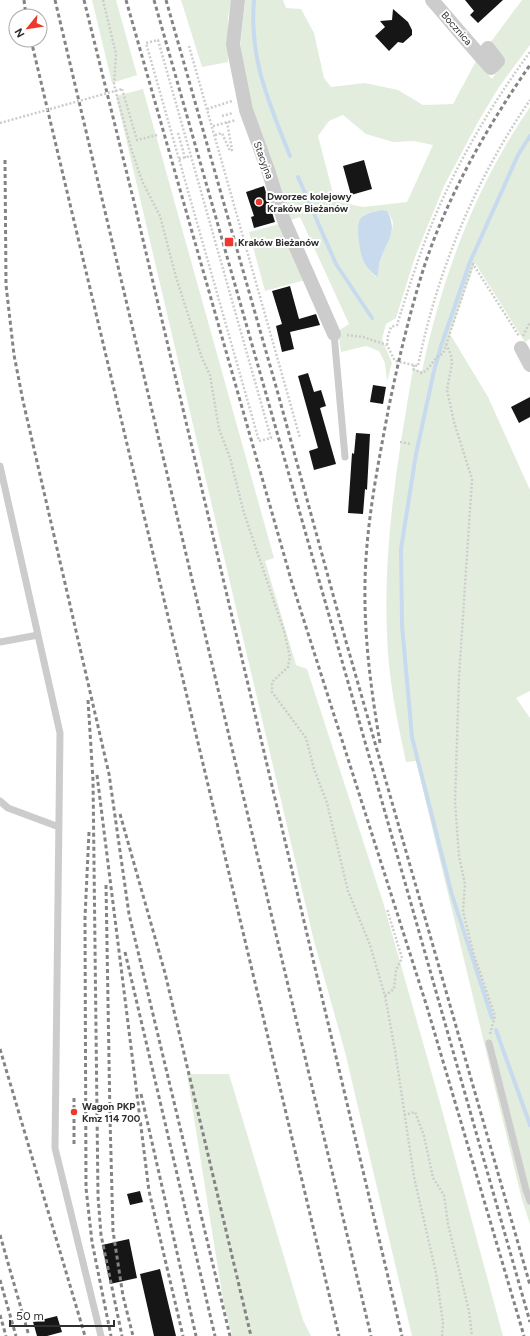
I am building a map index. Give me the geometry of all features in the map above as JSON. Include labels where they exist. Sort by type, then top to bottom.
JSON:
[{"type":"street","name":"Stacyjna","points":[[238,0],[233,45],[246,110],[269,173],[283,218],[334,334]]},
{"type":"street","name":"Bocznica","points":[[432,0],[481,57]]},
{"type":"street","points":[[521,348],[530,365]]},
{"type":"lane","points":[[334,334],[345,457]]},
{"type":"lane","points":[[0,466],[60,733],[54,1148],[101,1336]]},
{"type":"lane","points":[[1,644],[38,635]]},
{"type":"lane","points":[[0,801],[8,808],[59,827]]},
{"type":"lane","points":[[489,1043],[530,1201]]},
{"type":"path","points":[[103,0],[116,54],[114,85],[131,148],[142,181],[160,216],[176,277],[202,358],[210,375],[219,429],[230,458],[244,513],[290,657],[288,667],[272,682],[272,692],[306,738],[314,769],[327,803],[348,891],[370,945],[384,996],[395,1050],[414,1177],[436,1273],[443,1323],[443,1336]]},
{"type":"path","points":[[158,40],[271,438],[259,441],[179,159],[146,44],[158,40]]},
{"type":"path","points":[[189,46],[300,438]]},
{"type":"path","points":[[530,52],[482,123],[448,188],[419,258],[397,325],[392,327],[388,336],[387,345],[395,361],[418,366],[435,298],[456,238],[470,206],[503,142],[530,100]]},
{"type":"path","points":[[0,123],[122,90],[137,140],[157,135]]},
{"type":"path","points":[[208,109],[235,100]]},
{"type":"path","points":[[222,116],[233,112]]},
{"type":"path","points":[[212,126],[241,120]]},
{"type":"path","points":[[215,135],[222,133],[230,151],[232,150],[227,122]]},
{"type":"path","points":[[178,133],[185,158]]},
{"type":"path","points":[[179,159],[191,156]]},
{"type":"path","points":[[414,366],[413,370],[422,373],[426,371],[439,355],[443,354],[473,264],[520,339],[530,322]]},
{"type":"path","points":[[363,337],[387,345]]},
{"type":"path","points":[[446,344],[451,355],[452,363],[447,390],[454,422],[472,479],[460,669],[455,802],[459,856],[465,884],[463,910],[473,952],[490,1006],[495,1016],[489,1043]]},
{"type":"path","points":[[400,442],[411,444]]},
{"type":"path","points":[[384,996],[394,990],[396,970],[402,958],[387,909]]},
{"type":"path","points":[[404,1115],[415,1112],[424,1136],[433,1178],[444,1195],[448,1224],[469,1311],[472,1336]]},
{"type":"green space","points":[[92,0],[116,0],[137,75],[112,83]]},
{"type":"green space","points":[[181,0],[232,0],[228,17],[228,62],[202,67]]},
{"type":"green space","points":[[245,0],[283,0],[286,8],[301,9],[314,33],[324,78],[331,87],[365,83],[398,90],[423,105],[453,104],[476,61],[492,79],[503,62],[490,43],[522,0],[530,0],[530,45],[499,87],[478,122],[444,186],[415,257],[396,318],[386,324],[382,339],[392,363],[387,381],[385,363],[379,351],[366,346],[341,352],[338,331],[349,324],[300,217],[291,220],[249,102],[240,49]],"holes":[[[343,115],[366,134],[393,142],[414,141],[433,145],[407,202],[363,207],[335,201],[318,136],[329,121]],[[381,210],[389,214],[393,222],[392,231],[380,260],[376,277],[370,270],[363,256],[361,240],[364,215]]]},
{"type":"green space","points":[[143,89],[274,558],[265,561],[296,665],[307,669],[383,902],[439,1099],[503,1336],[412,1336],[345,1052],[314,941],[116,96]]},
{"type":"green space","points":[[530,107],[530,339],[525,342],[475,263],[450,334],[488,397],[530,490],[530,691],[516,698],[530,718],[530,1224],[522,1200],[416,761],[406,762],[391,682],[386,601],[387,567],[393,501],[413,369],[422,371],[430,336],[450,267],[477,201],[510,137]]},
{"type":"green space","points":[[279,224],[305,280],[265,291],[249,232]]},
{"type":"green space","points":[[187,1074],[229,1074],[303,1320],[311,1336],[232,1336],[223,1300]]},
{"type":"water","points":[[381,210],[387,211],[392,224],[392,230],[380,261],[377,277],[363,260],[359,245],[358,226],[359,221],[363,216]]},
{"type":"building","points":[[465,0],[503,0],[478,23],[470,15],[474,11]]},
{"type":"building","points":[[393,9],[408,22],[412,30],[412,35],[403,43],[398,42],[389,51],[375,36],[385,27],[380,21],[392,20]]},
{"type":"building","points":[[364,160],[372,189],[351,195],[343,166]]},
{"type":"building","name":"Dworzec kolejowy Kraków Bieżanów","points":[[264,186],[275,222],[254,228],[251,217],[254,216],[246,192]]},
{"type":"building","points":[[290,286],[299,319],[316,314],[320,325],[290,332],[294,349],[282,352],[276,326],[282,324],[272,291]]},
{"type":"building","points":[[308,373],[314,392],[321,390],[326,406],[320,408],[336,464],[314,470],[309,451],[318,448],[298,376]]},
{"type":"building","points":[[373,385],[386,387],[383,404],[370,402]]},
{"type":"building","points":[[530,397],[530,417],[519,423],[511,407]]},
{"type":"building","points":[[356,433],[370,434],[367,490],[365,489],[363,514],[348,513],[352,453],[354,454]]},
{"type":"building","points":[[140,1191],[143,1202],[130,1205],[127,1194]]},
{"type":"building","points":[[129,1239],[137,1278],[110,1284],[102,1245]]},
{"type":"building","points":[[160,1269],[176,1336],[154,1336],[140,1274]]},
{"type":"building","points":[[57,1316],[62,1332],[47,1336],[37,1336],[33,1322]]},
{"type":"waterway","points":[[254,0],[253,22],[262,80],[290,156]]},
{"type":"waterway","points":[[492,1018],[452,895],[412,737],[402,625],[401,549],[416,454],[441,346],[470,262],[518,155],[530,136]]},
{"type":"waterway","points":[[298,177],[336,264],[372,318]]},
{"type":"waterway","points":[[496,1030],[530,1125]]},
{"type":"railway","points":[[24,0],[25,8]]},
{"type":"railway","points":[[55,0],[371,1336]]},
{"type":"railway","points":[[84,0],[135,206],[402,1336]]},
{"type":"railway","points":[[126,0],[292,583],[427,1007],[524,1336]]},
{"type":"railway","points":[[154,0],[530,1322]]},
{"type":"railway","points":[[166,0],[277,390],[343,631],[530,1285]]},
{"type":"railway","points":[[33,48],[339,1336]]},
{"type":"railway","points":[[380,743],[367,643],[365,583],[370,516],[389,406],[410,317],[425,264],[445,212],[484,136],[530,65]]},
{"type":"railway","points":[[5,160],[6,285],[14,355],[23,401],[109,774],[129,914],[230,1336]]},
{"type":"railway","points":[[88,700],[93,780],[98,1196],[101,1235],[122,1336]]},
{"type":"railway","points":[[97,775],[149,1191],[183,1336]]},
{"type":"railway","points":[[120,814],[165,973],[251,1336]]},
{"type":"railway","points":[[89,832],[85,917],[86,1188],[92,1242],[111,1336]]},
{"type":"railway","points":[[106,885],[113,1231],[123,1296],[133,1336]]},
{"type":"railway","points":[[125,952],[215,1336]]},
{"type":"railway","points":[[0,1049],[85,1336]]},
{"type":"railway","points":[[141,1094],[196,1336]]},
{"type":"railway","points":[[74,1098],[74,1144]]},
{"type":"railway","points":[[0,1235],[29,1336]]},
{"type":"railway","points":[[0,1280],[16,1336]]},
{"type":"railway","points":[[0,1315],[6,1336]]},
{"type":"place","name":"Dworzec kolejowy Kraków Bieżanów","points":[[259,202]]},
{"type":"place","name":"Kraków Bieżanów","points":[[229,242]]},
{"type":"place","name":"Wagon PKP Kmz 114 700","points":[[74,1112]]}]
